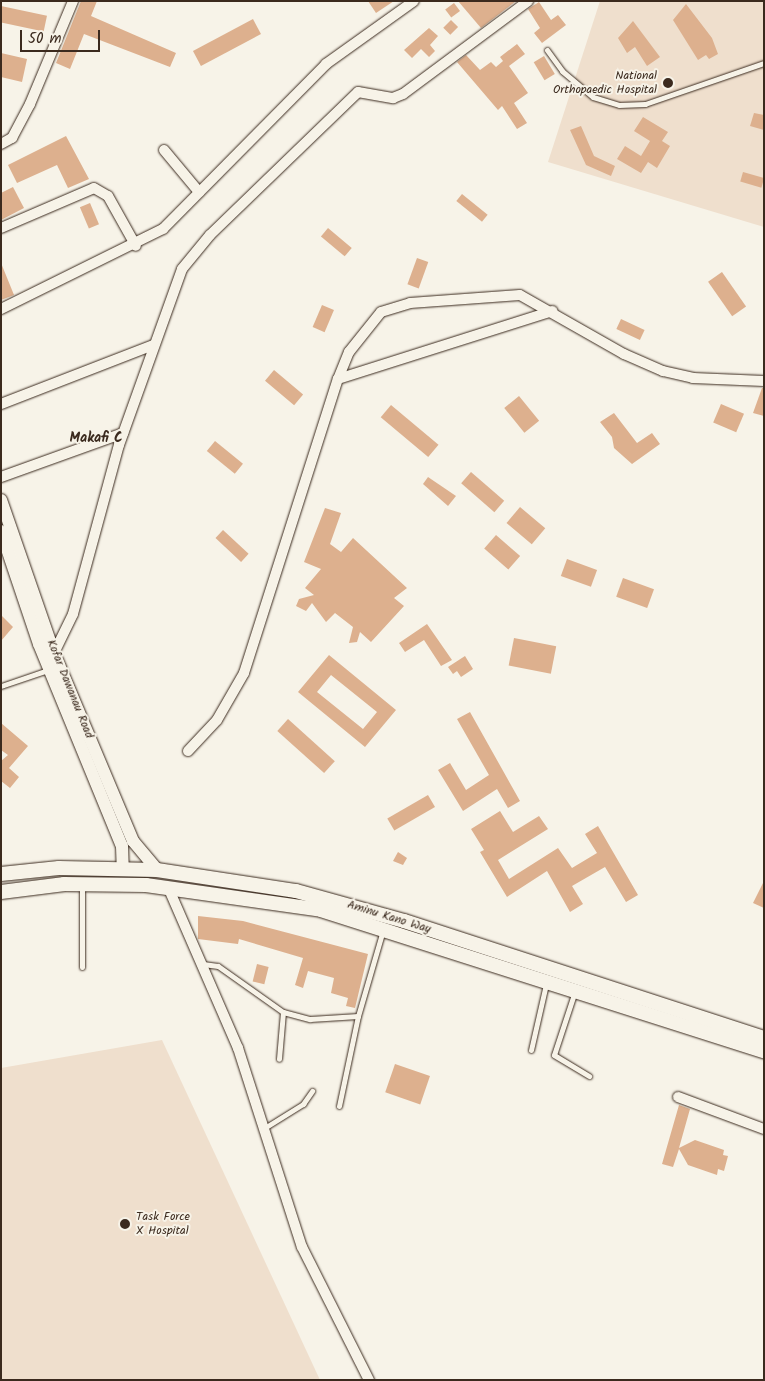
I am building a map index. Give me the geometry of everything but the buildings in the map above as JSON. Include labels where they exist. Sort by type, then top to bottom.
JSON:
[{"type":"main road","name":"Aminu Kano Way","points":[[2,871],[59,868],[157,870],[332,899],[509,961],[764,1038]]},
{"type":"main road","name":"Aminu Kano Way","points":[[1,892],[82,883],[168,887],[295,905],[509,961],[547,981],[764,1051]]},
{"type":"street","points":[[1,144],[12,138],[30,104],[73,1]]},
{"type":"street","points":[[1,309],[136,246],[163,229],[326,64],[414,1]]},
{"type":"street","points":[[54,653],[72,614],[123,434],[174,284],[210,234],[358,92],[393,98],[403,94],[528,1]]},
{"type":"street","points":[[164,150],[198,192]]},
{"type":"street","points":[[1,228],[94,188],[108,196],[136,246]]},
{"type":"street","points":[[188,751],[217,720],[244,673],[338,379],[349,352],[370,322],[387,309],[520,295],[553,311],[624,354],[662,371],[692,378],[764,381]]},
{"type":"street","points":[[338,379],[553,311]]},
{"type":"street","points":[[1,404],[153,345]]},
{"type":"street","points":[[1,477],[123,434]]},
{"type":"street","name":"Kofar Dawanau Road","points":[[1,500],[54,653],[133,841],[157,870]]},
{"type":"street","name":"Kofar Dawanau Road","points":[[1,531],[50,670],[122,846],[123,869]]},
{"type":"street","points":[[168,887],[204,964],[266,1127],[302,1246],[369,1380]]},
{"type":"street","points":[[678,1096],[764,1129]]},
{"type":"lane","points":[[547,50],[562,72],[593,97],[619,105],[645,104],[764,63]]},
{"type":"lane","points":[[1,686],[50,670]]},
{"type":"lane","points":[[82,883],[82,967]]},
{"type":"lane","points":[[340,1106],[358,1016],[383,929]]},
{"type":"lane","points":[[204,964],[218,966],[283,1012],[310,1020],[358,1016]]},
{"type":"lane","points":[[531,1050],[547,981]]},
{"type":"lane","points":[[575,990],[554,1055],[589,1076]]},
{"type":"lane","points":[[279,1059],[283,1012]]},
{"type":"lane","points":[[266,1127],[303,1104],[312,1091]]},
{"type":"shaded area","name":"National Orthopaedic Hospital","points":[[600,1],[764,1],[764,227],[548,162]]},
{"type":"shaded area","name":"Task Force X Hospital","points":[[162,1040],[320,1380],[1,1380],[1,1068]]},
{"type":"place","name":"National Orthopaedic Hospital","points":[[668,83]]},
{"type":"place","name":"Task Force X Hospital","points":[[125,1224]]},
{"type":"district","name":"Makafi C","points":[[96,438]]}]
